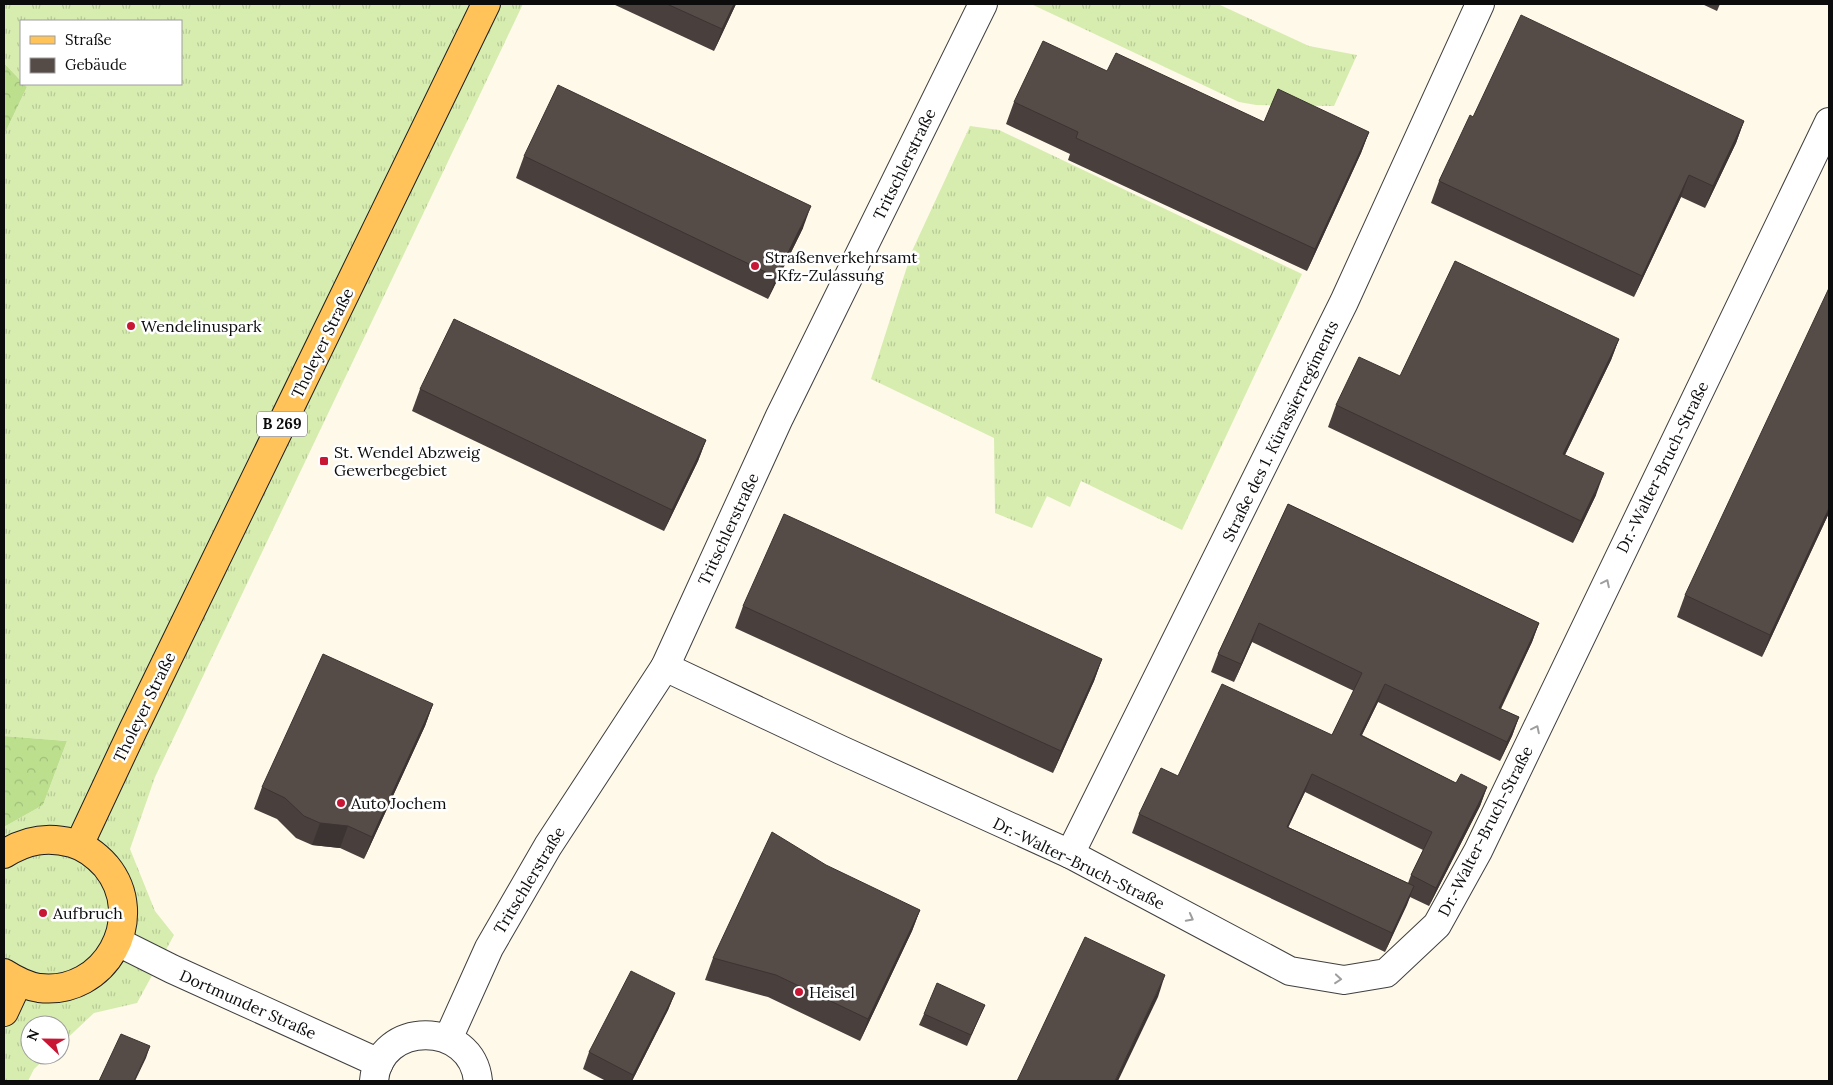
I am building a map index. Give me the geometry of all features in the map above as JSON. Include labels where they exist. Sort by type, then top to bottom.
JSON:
[{"type":"main road","name":"Tholeyer Straße","points":[[79,845],[486,4]]},
{"type":"main road","points":[[4,854],[17,845],[38,839],[59,839],[79,845],[98,857],[113,875],[122,897],[124,920],[118,942],[108,959],[94,973],[77,983],[58,988],[38,988],[11,978],[4,1012]]},
{"type":"street","name":"Tritschlerstraße","points":[[448,1039],[489,948],[533,872],[665,667],[779,418],[983,4]]},
{"type":"street","name":"Straße des 1. Kürassierregiments","points":[[1070,854],[1344,302],[1480,4]]},
{"type":"street","name":"Dr.-Walter-Bruch-Straße","points":[[665,667],[841,750],[1070,854],[1290,972],[1344,980],[1386,973],[1437,925],[1478,851],[1829,122]]},
{"type":"street","name":"Dortmunder Straße","points":[[118,942],[376,1072],[388,1050],[401,1040],[416,1035],[432,1035],[448,1039]]},
{"type":"street","points":[[448,1039],[461,1048],[471,1060],[478,1081]]},
{"type":"green space","points":[[4,4],[523,4],[155,777],[130,849],[155,911],[174,935],[137,1003],[94,1013],[70,1036],[70,1015],[20,1015],[20,1065],[38,1065],[28,1081],[4,1081],[4,827],[43,805],[67,741],[4,736],[4,135],[27,87],[25,85],[182,85],[182,20],[20,20],[20,80],[4,63]]},
{"type":"green space","points":[[1031,4],[1218,4],[1309,46],[1357,55],[1334,106],[1256,105],[1239,102]]},
{"type":"green space","points":[[4,63],[20,80],[20,85],[27,87],[4,135]]},
{"type":"green space","points":[[970,126],[999,130],[1302,274],[1182,530],[1081,481],[1070,507],[1047,496],[1032,528],[995,513],[994,438],[871,379],[912,251]]},
{"type":"green space","points":[[4,736],[67,741],[43,805],[4,827]]},
{"type":"building","points":[[667,4],[734,4],[722,29]]},
{"type":"building","points":[[1521,15],[1744,121],[1713,186],[1689,175],[1642,276],[1439,181],[1470,115],[1473,117]]},
{"type":"building","points":[[1043,41],[1107,71],[1116,53],[1264,122],[1278,89],[1369,132],[1315,249],[1076,138],[1078,132],[1014,102]]},
{"type":"building","points":[[558,85],[811,206],[776,277],[524,156]]},
{"type":"building","points":[[1455,261],[1619,339],[1563,454],[1604,473],[1581,521],[1336,405],[1359,357],[1400,376]]},
{"type":"building","points":[[1829,288],[1829,508],[1770,635],[1685,595]]},
{"type":"building","points":[[454,319],[706,440],[672,510],[420,389]]},
{"type":"building","points":[[1288,504],[1539,623],[1499,708],[1519,717],[1507,742],[1385,684],[1360,735],[1456,783],[1461,774],[1487,787],[1436,888],[1411,875],[1432,832],[1312,774],[1287,827],[1414,886],[1392,933],[1139,814],[1161,768],[1178,776],[1222,684],[1332,735],[1362,673],[1259,623],[1241,664],[1218,654]]},
{"type":"building","points":[[784,514],[1102,659],[1061,751],[743,606]]},
{"type":"building","points":[[323,654],[433,704],[372,837],[348,826],[320,823],[304,816],[285,798],[262,787]]},
{"type":"building","points":[[772,832],[826,865],[920,910],[868,1019],[776,975],[713,958]]},
{"type":"building","points":[[1085,937],[1165,975],[1115,1081],[1017,1081]]},
{"type":"building","points":[[631,971],[675,993],[633,1075],[589,1052]]},
{"type":"building","points":[[937,983],[985,1005],[971,1035],[924,1014]]},
{"type":"building","points":[[121,1034],[150,1046],[134,1081],[99,1081]]},
{"type":"place","name":"Straßenverkehrsamt - Kfz-Zulassung","points":[[755,266]]},
{"type":"place","name":"Wendelinuspark","points":[[131,326]]},
{"type":"place","name":"St. Wendel Abzweig Gewerbegebiet","points":[[324,461]]},
{"type":"place","name":"Auto Jochem","points":[[341,803]]},
{"type":"place","name":"Aufbruch","points":[[43,913]]},
{"type":"place","name":"Heisel","points":[[799,992]]}]
